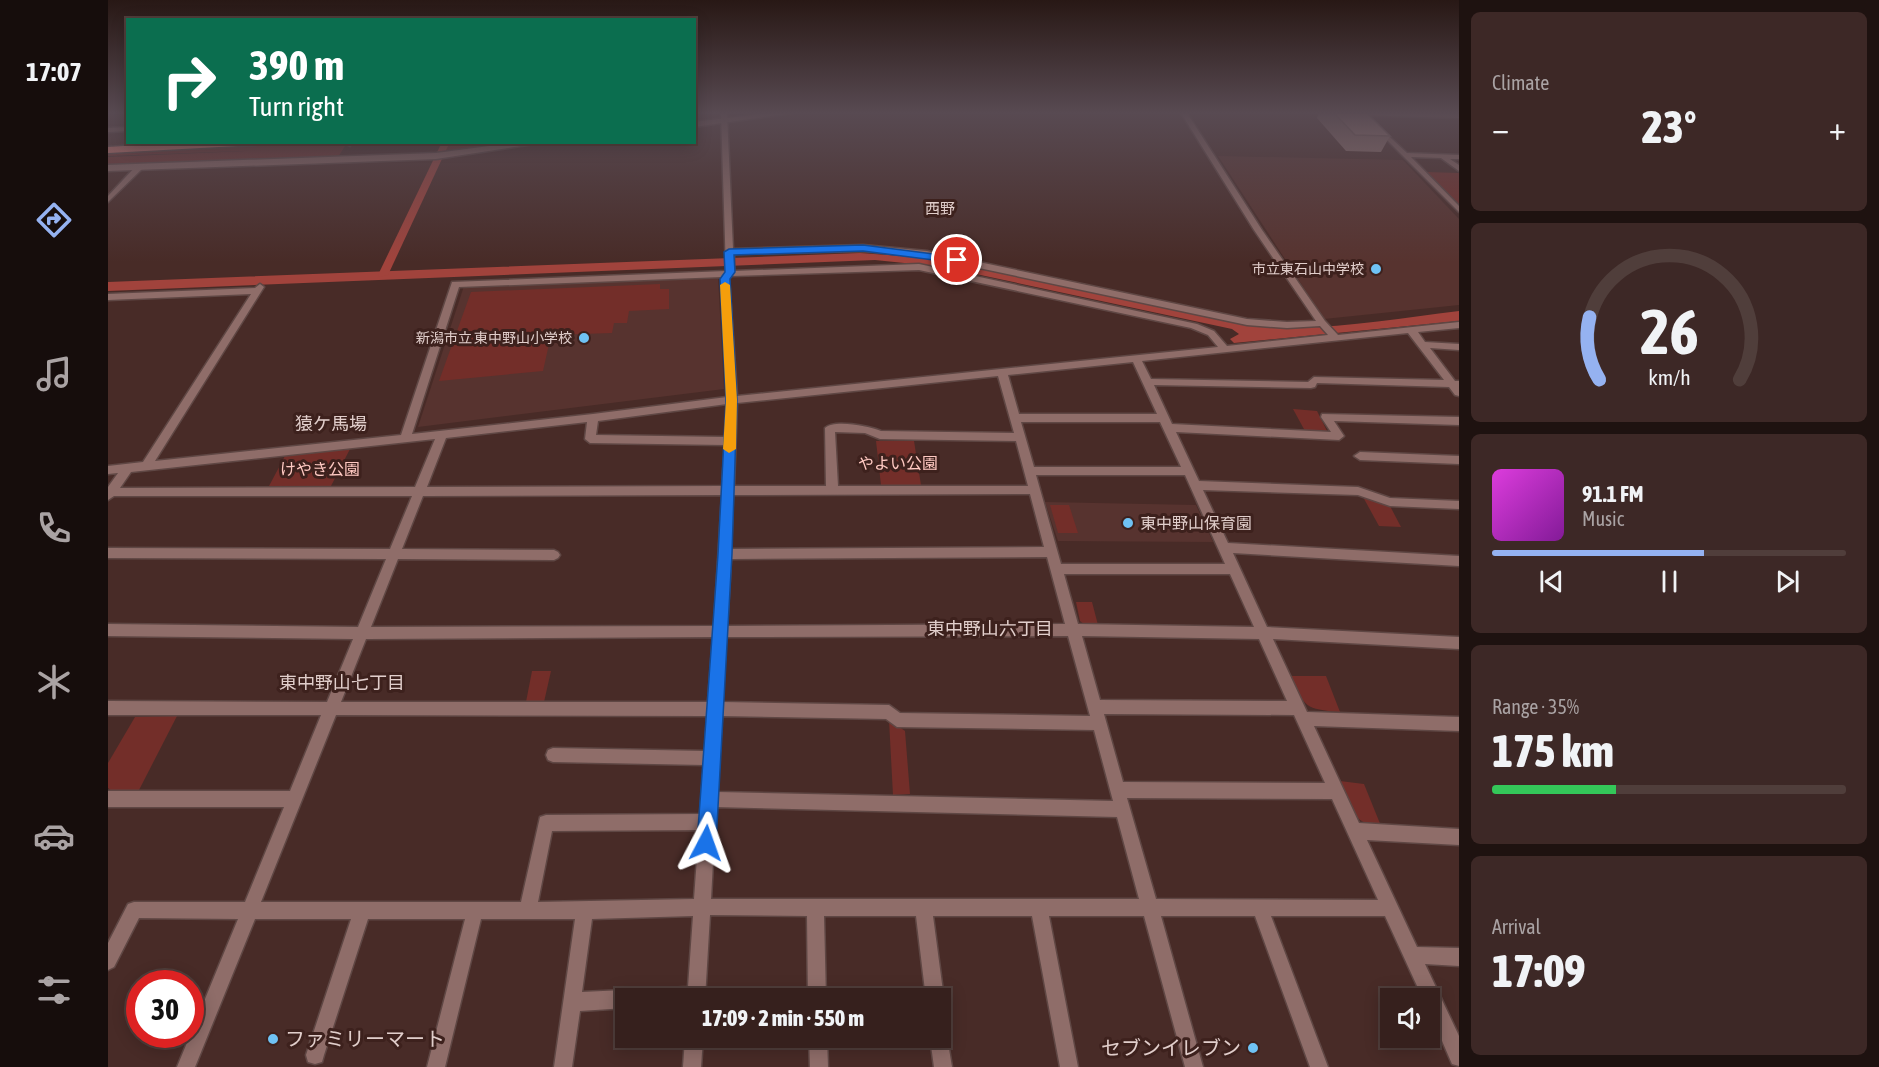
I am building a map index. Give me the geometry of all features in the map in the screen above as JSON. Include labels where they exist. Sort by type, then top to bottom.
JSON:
[{"type":"street","points":[[108,168],[235,163]]},
{"type":"street","points":[[697,988],[721,633],[732,400],[725,279],[730,270],[726,163]]},
{"type":"street","points":[[1217,163],[1323,324],[1335,336]]},
{"type":"street","points":[[1414,163],[1459,210]]},
{"type":"street","points":[[108,200],[140,166]]},
{"type":"street","points":[[729,253],[884,250],[936,256],[1062,284],[1213,323]]},
{"type":"street","points":[[937,257],[938,268]]},
{"type":"street","points":[[405,438],[454,284],[495,280],[730,270],[919,267],[1194,326],[1213,323],[1323,324]]},
{"type":"street","points":[[1062,284],[1066,297]]},
{"type":"street","points":[[108,297],[259,289],[146,466]]},
{"type":"street","points":[[1213,323],[1224,348]]},
{"type":"street","points":[[108,470],[594,418],[732,400],[1459,325]]},
{"type":"street","points":[[1411,330],[1455,383],[1459,393]]},
{"type":"street","points":[[1422,345],[1459,347]]},
{"type":"street","points":[[1137,360],[1459,1057]]},
{"type":"street","points":[[1002,372],[1194,1067]]},
{"type":"street","points":[[1148,382],[1311,385],[1314,380],[1455,383]]},
{"type":"street","points":[[1014,418],[1166,423],[1339,436],[1326,417],[1459,421]]},
{"type":"street","points":[[594,418],[590,440],[730,441]]},
{"type":"street","points":[[832,490],[830,428],[866,429],[880,435],[1020,437]]},
{"type":"street","points":[[186,1067],[442,435]]},
{"type":"street","points":[[1360,456],[1459,460]]},
{"type":"street","points":[[110,494],[128,468]]},
{"type":"street","points":[[1029,471],[1188,471]]},
{"type":"street","points":[[1194,484],[1358,491],[1390,502],[1459,505]]},
{"type":"street","points":[[110,494],[1034,490]]},
{"type":"street","points":[[1224,548],[1459,561]]},
{"type":"street","points":[[725,554],[1051,552]]},
{"type":"street","points":[[108,553],[554,555]]},
{"type":"street","points":[[1056,569],[1233,569]]},
{"type":"street","points":[[108,630],[363,633],[1072,630],[1262,633],[1459,643]]},
{"type":"street","points":[[108,708],[715,709],[889,712],[897,720],[1299,713],[1459,724]]},
{"type":"street","points":[[553,755],[712,758]]},
{"type":"street","points":[[1119,790],[1336,791]]},
{"type":"street","points":[[108,799],[295,799]]},
{"type":"street","points":[[709,799],[1124,809]]},
{"type":"street","points":[[528,910],[546,823],[708,822]]},
{"type":"street","points":[[1354,831],[1459,837]]},
{"type":"street","points":[[108,961],[134,910],[475,911],[702,907],[815,909],[1390,908]]},
{"type":"street","points":[[924,908],[934,988]]},
{"type":"street","points":[[1039,908],[1069,1067]]},
{"type":"street","points":[[1260,908],[1319,1067]]},
{"type":"street","points":[[815,909],[817,988]]},
{"type":"street","points":[[315,1055],[362,910]]},
{"type":"street","points":[[563,1067],[585,910]]},
{"type":"street","points":[[436,1067],[475,911]]},
{"type":"street","points":[[1412,955],[1459,957]]},
{"type":"street","points":[[572,1002],[615,1000]]},
{"type":"street","points":[[692,1067],[693,1048]]},
{"type":"street","points":[[818,1048],[819,1067]]},
{"type":"street","points":[[940,1048],[943,1067]]},
{"type":"shaded area","name":"市立東石山中学校","points":[[1222,163],[1406,163],[1459,219],[1459,305],[1324,319]]},
{"type":"shaded area","points":[[860,253],[943,259],[1253,325],[1330,326],[1459,311],[1459,321],[1234,343],[1230,339],[1239,334],[1232,329],[943,267],[875,260],[108,291],[108,282]]},
{"type":"shaded area","name":"新潟市立 東中野山小学校","points":[[718,277],[724,389],[418,427],[464,286]]},
{"type":"shaded area","name":"東中野山保育園","points":[[1045,502],[1196,505],[1213,542],[1058,541]]},
{"type":"green space","points":[[108,163],[171,163],[108,165]]},
{"type":"green space","points":[[1427,172],[1459,173],[1459,204]]},
{"type":"green space","points":[[660,284],[660,289],[669,289],[669,309],[629,311],[627,323],[614,323],[612,333],[551,335],[543,371],[439,381],[471,292]]},
{"type":"green space","points":[[1293,409],[1317,411],[1327,431],[1305,431]]},
{"type":"green space","name":"やよい公園","points":[[876,441],[914,441],[921,485],[881,485]]},
{"type":"green space","name":"けやき公園","points":[[350,449],[331,486],[269,486],[285,456]]},
{"type":"green space","points":[[1363,497],[1390,506],[1401,527],[1379,526]]},
{"type":"green space","points":[[1050,505],[1069,505],[1078,533],[1058,533]]},
{"type":"green space","points":[[1076,602],[1092,602],[1098,625],[1085,625],[1080,621]]},
{"type":"green space","points":[[532,671],[551,671],[544,702],[526,702]]},
{"type":"green space","points":[[1291,676],[1326,676],[1340,712],[1320,710],[1308,705],[1303,701]]},
{"type":"green space","points":[[177,716],[138,792],[114,793],[108,788],[108,763],[135,717]]},
{"type":"green space","points":[[889,720],[905,731],[910,794],[893,795]]},
{"type":"green space","points":[[1340,781],[1364,784],[1381,826],[1363,822],[1357,817]]},
{"type":"waterway","points":[[383,275],[436,163]]},
{"type":"slow traffic","points":[[725,285],[732,400],[729,449]]},
{"type":"place","name":"市立東石山中学校","points":[[1376,269]]},
{"type":"place","name":"新潟市立 東中野山小学校","points":[[584,338]]},
{"type":"place","name":"東中野山保育園","points":[[1128,523]]},
{"type":"place","name":"ファミリーマート","points":[[273,1039]]},
{"type":"place","name":"セブンイレブン","points":[[1253,1048]]},
{"type":"district","name":"西野","points":[[940,209]]},
{"type":"district","name":"猿ケ馬場","points":[[331,424]]},
{"type":"district","name":"東中野山六丁目","points":[[990,629]]},
{"type":"district","name":"東中野山七丁目","points":[[342,683]]},
{"type":"route","points":[[706,843],[725,554],[732,400],[725,279],[730,272],[729,252],[863,248],[957,260]]}]
